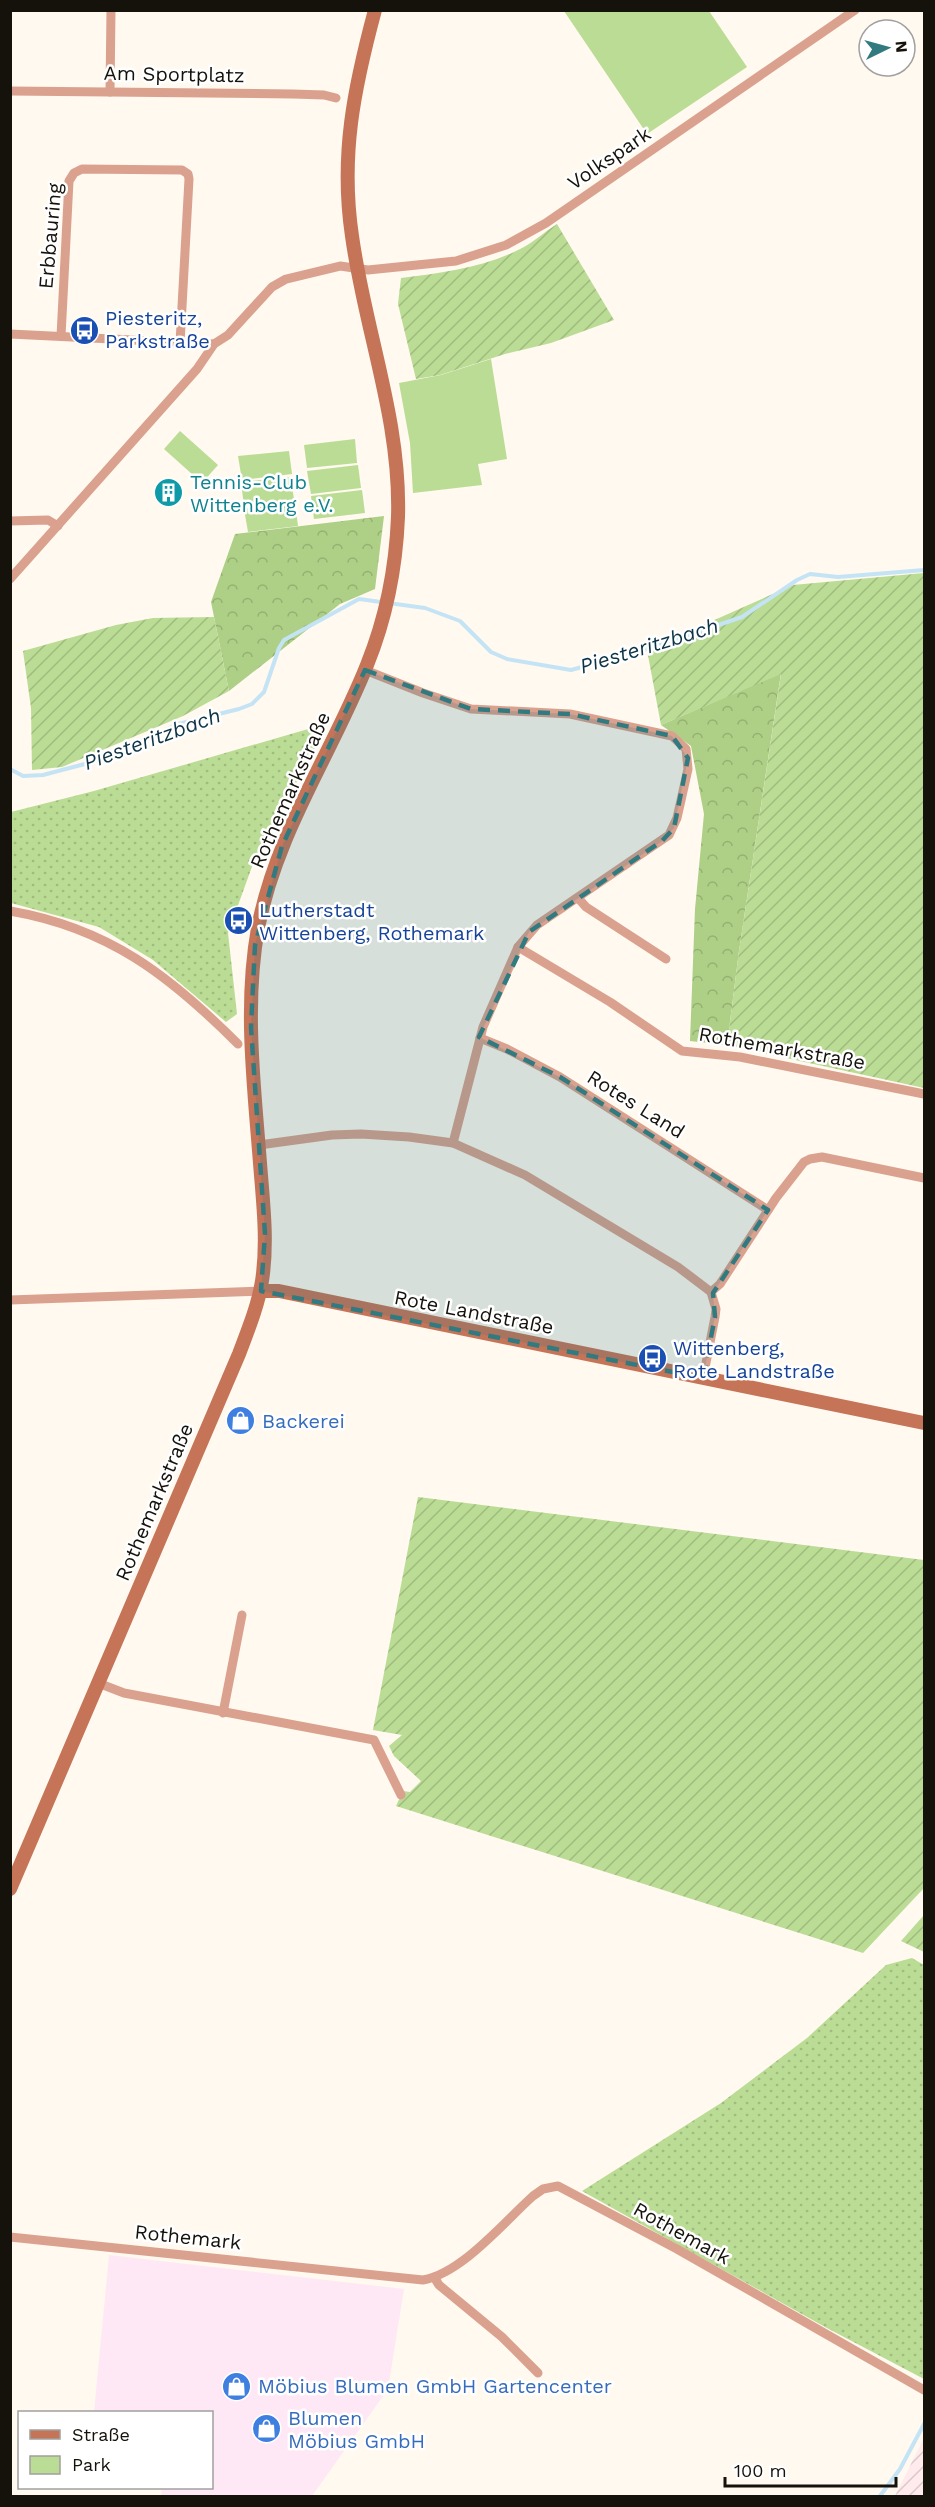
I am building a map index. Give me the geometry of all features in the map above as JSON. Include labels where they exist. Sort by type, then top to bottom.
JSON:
[{"type":"street","points":[[110,92],[111,10]]},
{"type":"street","points":[[357,268],[348,203],[348,144],[355,90],[375,10]]},
{"type":"street","name":"Volkspark","points":[[10,579],[197,369],[214,344],[228,335],[265,293],[279,282],[330,268],[373,269],[456,261],[497,249],[532,233],[855,10]]},
{"type":"street","name":"Am Sportplatz","points":[[10,91],[293,94],[336,98]]},
{"type":"street","name":"Erbbauring","points":[[60,336],[71,177],[82,169],[182,170],[188,174],[189,179],[180,344]]},
{"type":"street","name":"Rothemarkstraße","points":[[10,1889],[239,1354],[261,1291],[265,1234],[251,1005],[259,923],[282,846],[365,670],[389,591],[397,533],[398,494],[389,410],[357,268]]},
{"type":"street","points":[[10,334],[214,344]]},
{"type":"street","points":[[10,521],[48,520],[58,526]]},
{"type":"street","points":[[365,670],[471,709],[570,714],[659,731],[680,742],[688,758],[688,769],[674,828],[662,841],[537,925],[519,947],[480,1038],[453,1143]]},
{"type":"street","points":[[578,898],[586,908],[666,959]]},
{"type":"street","points":[[10,911],[88,932],[140,960],[165,976],[238,1044]]},
{"type":"street","name":"Rothemarkstraße","points":[[519,947],[610,1002],[682,1051],[740,1057],[924,1094]]},
{"type":"street","name":"Rotes Land","points":[[480,1038],[507,1049],[560,1077],[768,1210]]},
{"type":"street","points":[[259,1145],[332,1135],[409,1137],[453,1143],[525,1175],[678,1267],[711,1292],[716,1309],[703,1378]]},
{"type":"street","points":[[711,1292],[720,1284],[768,1210],[804,1162],[816,1157],[924,1178]]},
{"type":"street","name":"Rote Landstraße","points":[[10,1300],[279,1291],[924,1423]]},
{"type":"street","points":[[223,1713],[242,1616]]},
{"type":"street","points":[[98,1683],[124,1693],[374,1740],[401,1795]]},
{"type":"street","name":"Rothemark","points":[[10,2237],[423,2280],[434,2277],[465,2258],[543,2189],[558,2186],[677,2249],[924,2390]]},
{"type":"street","points":[[434,2277],[439,2285],[502,2337],[538,2373]]},
{"type":"highlighted area","points":[[365,670],[471,709],[570,714],[672,736],[688,758],[674,828],[662,841],[529,932],[479,1037],[560,1077],[768,1210],[713,1293],[715,1317],[703,1378],[261,1291],[265,1234],[251,1027],[255,945],[282,846]]},
{"type":"shaded area","points":[[109,2255],[404,2289],[388,2389],[312,2496],[161,2496],[162,2489],[213,2489],[213,2411],[94,2411]]},
{"type":"shaded area","points":[[924,2438],[924,2496],[895,2496]]},
{"type":"green space","points":[[564,11],[709,11],[747,67],[647,134]]},
{"type":"green space","points":[[557,224],[614,320],[551,343],[505,354],[440,375],[416,379],[398,304],[401,278],[461,269],[505,256],[533,241]]},
{"type":"green space","points":[[491,359],[507,459],[478,464],[482,485],[413,493],[410,443],[399,383],[441,375]]},
{"type":"green space","points":[[180,431],[218,465],[202,483],[164,449]]},
{"type":"green space","points":[[355,439],[357,463],[307,468],[304,445]]},
{"type":"green space","points":[[289,451],[292,474],[242,480],[238,456]]},
{"type":"green space","points":[[358,465],[361,488],[311,494],[307,471]]},
{"type":"green space","points":[[291,477],[294,500],[244,506],[241,482]]},
{"type":"green space","points":[[362,490],[365,513],[314,519],[311,496]]},
{"type":"green space","points":[[295,503],[298,526],[248,532],[244,509]]},
{"type":"green space","points":[[384,516],[375,589],[340,604],[229,691],[211,602],[235,534]]},
{"type":"green space","points":[[924,573],[924,1088],[727,1045],[781,674],[661,725],[647,650],[793,585]]},
{"type":"green space","points":[[214,617],[229,691],[183,716],[62,767],[32,770],[31,708],[23,651],[116,625],[153,618]]},
{"type":"green space","points":[[781,673],[727,1045],[690,1041],[695,909],[704,814],[691,746],[661,725]]},
{"type":"green space","points":[[315,727],[321,737],[254,861],[228,933],[237,1014],[226,1022],[153,960],[99,927],[11,903],[11,812],[94,791]]},
{"type":"green space","points":[[418,1497],[924,1560],[924,1888],[863,1953],[396,1806],[403,1791],[410,1792],[421,1781],[394,1756],[389,1746],[402,1735],[373,1730]]},
{"type":"green space","points":[[924,1915],[924,1952],[901,1941]]},
{"type":"green space","points":[[912,1958],[924,1965],[924,2379],[825,2327],[582,2191],[721,2103],[807,2038],[886,1965]]},
{"type":"waterway","name":"Piesteritzbach","points":[[10,769],[23,776],[43,775],[81,765],[110,757],[178,724],[252,704],[264,692],[284,640],[359,599],[425,608],[460,621],[491,652],[507,659],[571,670],[641,651],[742,617],[797,580],[810,574],[838,577],[924,570]]},
{"type":"waterway","points":[[880,2496],[900,2469],[924,2424]]},
{"type":"place","name":"Piesteritz, Parkstraße","points":[[84,330]]},
{"type":"place","name":"Tennis-Club Wittenberg e.V.","points":[[169,493]]},
{"type":"place","name":"Lutherstadt Wittenberg, Rothemark","points":[[238,921]]},
{"type":"place","name":"Wittenberg, Rote Landstraße","points":[[652,1359]]},
{"type":"place","name":"Backerei","points":[[241,1421]]},
{"type":"place","name":"Möbius Blumen GmbH Gartencenter","points":[[237,2386]]},
{"type":"place","name":"Blumen Möbius GmbH","points":[[267,2429]]}]
